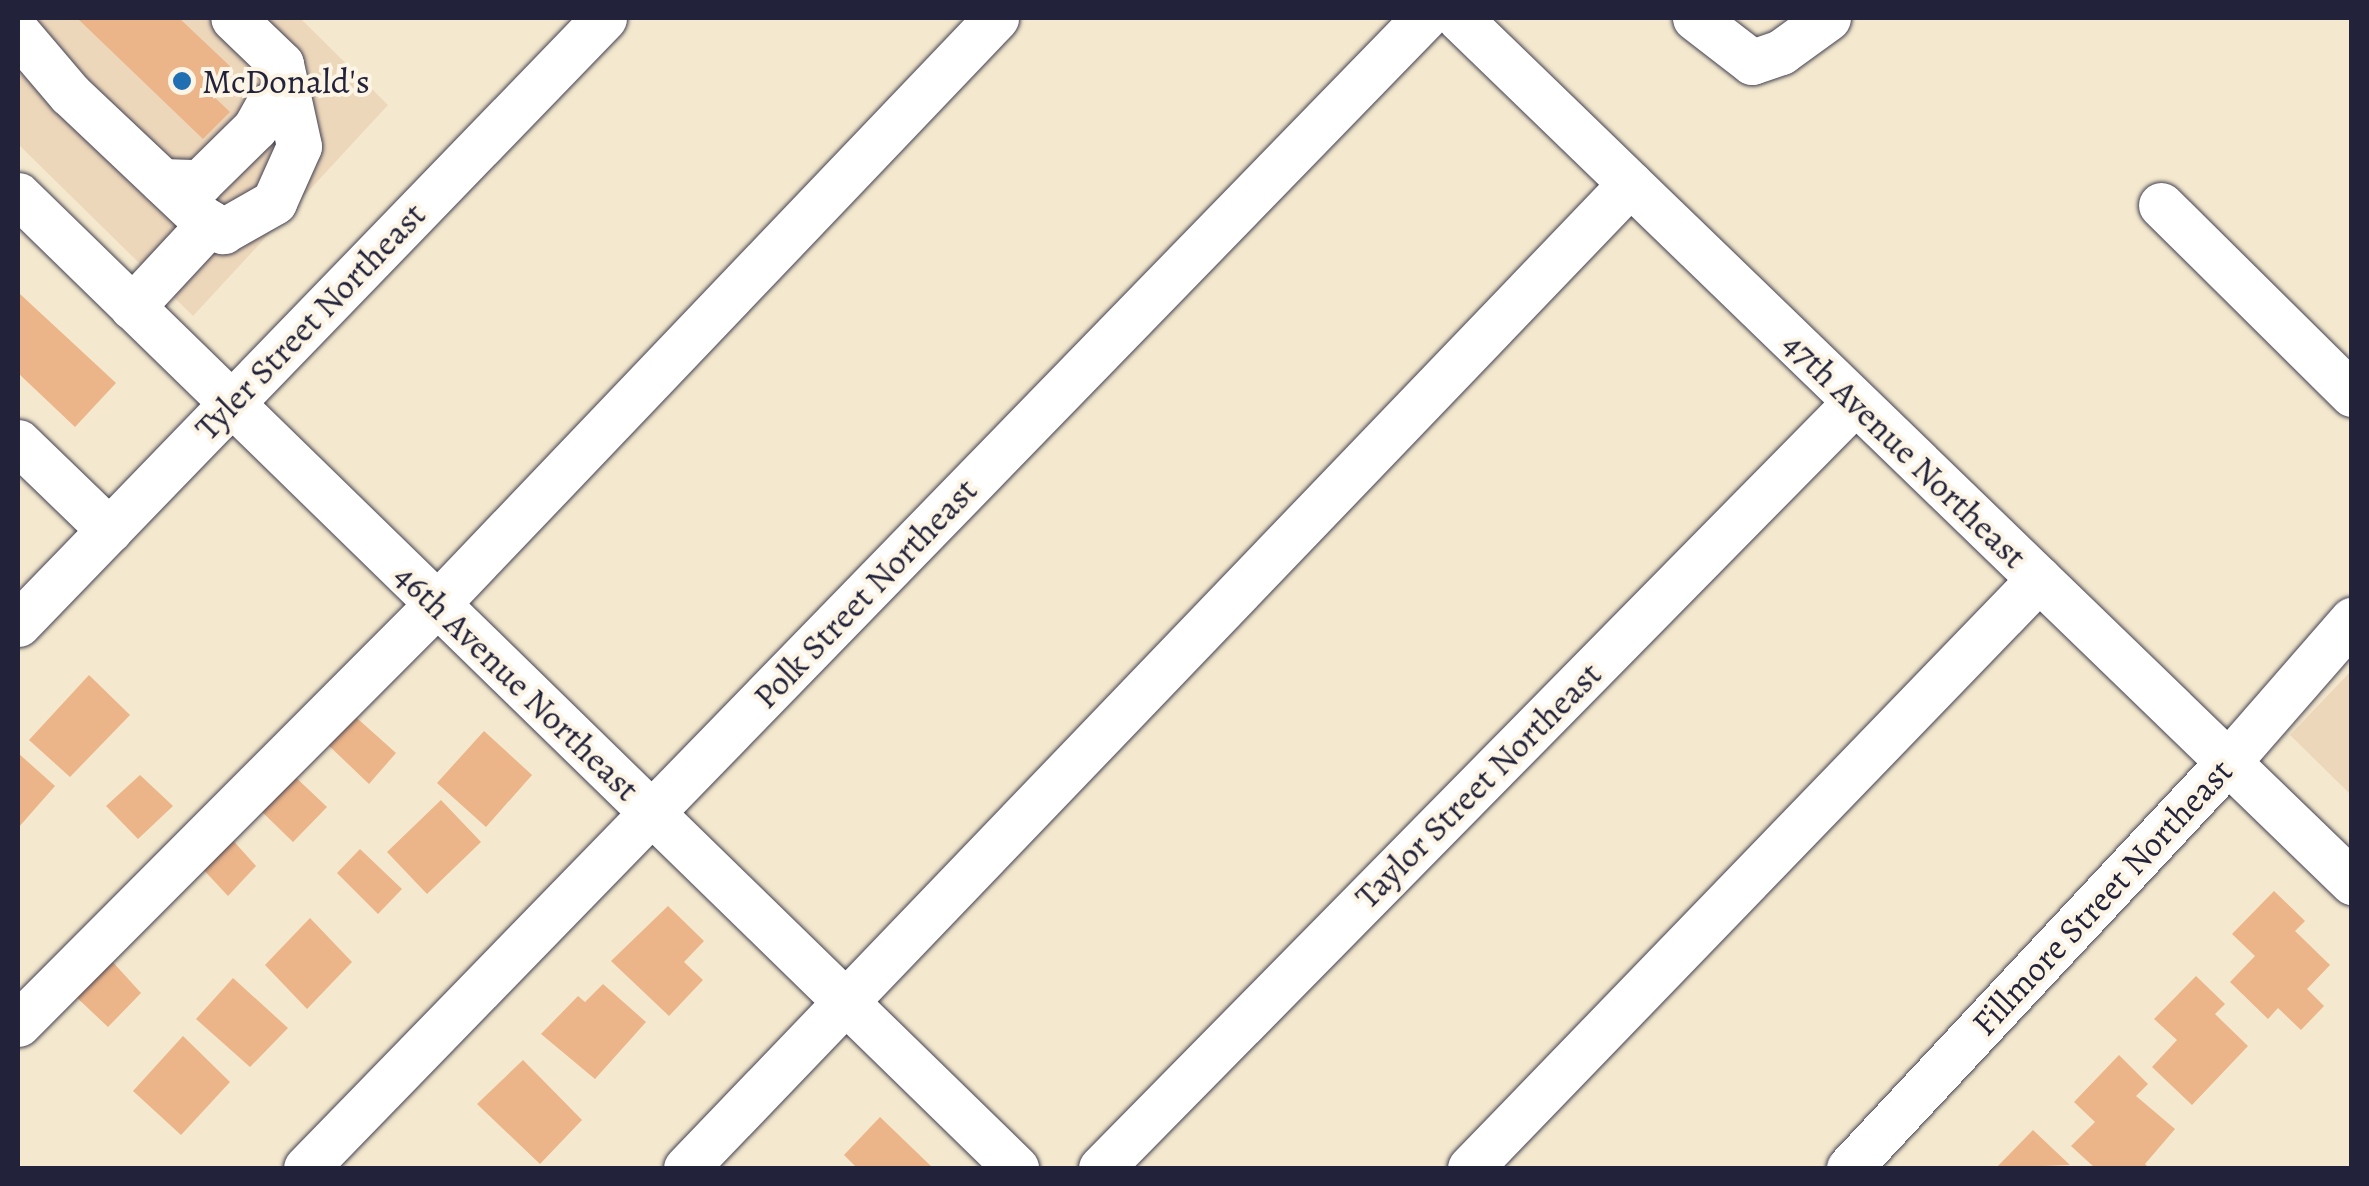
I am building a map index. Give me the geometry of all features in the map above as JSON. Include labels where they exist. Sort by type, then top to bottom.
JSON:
[{"type":"street","points":[[162,181],[200,182],[256,128],[266,106],[258,72],[202,18]]},
{"type":"street","points":[[18,33],[162,181],[223,231],[274,202],[299,146],[281,64],[233,18]]},
{"type":"street","name":"Tyler Street Northeast","points":[[18,624],[604,18]]},
{"type":"street","points":[[18,1024],[437,604],[996,18]]},
{"type":"street","name":"Polk Street Northeast","points":[[306,1168],[1424,18]]},
{"type":"street","name":"47th Avenue Northeast","points":[[1458,18],[2352,882]]},
{"type":"street","points":[[1696,18],[1752,62],[1800,41],[1828,18]]},
{"type":"street","points":[[686,1168],[1630,184]]},
{"type":"street","name":"46th Avenue Northeast","points":[[20,201],[1016,1168]]},
{"type":"street","points":[[2161,206],[2352,394]]},
{"type":"street","points":[[132,306],[210,223]]},
{"type":"street","name":"Taylor Street Northeast","points":[[1101,1168],[1856,402]]},
{"type":"street","points":[[18,442],[109,530]]},
{"type":"street","points":[[1470,1168],[2040,579]]},
{"type":"street","name":"Fillmore Street Northeast","points":[[1849,1168],[2228,762],[2352,620]]},
{"type":"shaded area","points":[[18,18],[300,18],[388,105],[193,316],[18,144]]},
{"type":"shaded area","points":[[2351,671],[2351,795],[2290,735]]},
{"type":"building","name":"McDonald's","points":[[77,18],[179,18],[233,69],[210,93],[230,112],[203,139]]},
{"type":"building","points":[[20,294],[116,383],[75,427],[18,373]]},
{"type":"building","points":[[89,675],[130,715],[70,777],[29,740]]},
{"type":"building","points":[[349,711],[396,753],[369,784],[324,741]]},
{"type":"building","points":[[484,731],[532,775],[486,827],[437,783]]},
{"type":"building","points":[[18,753],[55,786],[18,828]]},
{"type":"building","points":[[288,770],[327,807],[293,842],[257,807]]},
{"type":"building","points":[[140,775],[173,806],[138,839],[106,806]]},
{"type":"building","points":[[441,800],[481,842],[427,894],[387,852]]},
{"type":"building","points":[[229,836],[256,866],[228,896],[200,866]]},
{"type":"building","points":[[360,849],[402,889],[378,914],[337,873]]},
{"type":"building","points":[[2274,891],[2305,921],[2295,931],[2330,965],[2307,989],[2324,1006],[2301,1030],[2278,1008],[2268,1019],[2230,982],[2255,956],[2232,934]]},
{"type":"building","points":[[668,906],[704,941],[684,962],[703,980],[669,1016],[611,961]]},
{"type":"building","points":[[310,918],[352,962],[307,1009],[265,965]]},
{"type":"building","points":[[110,959],[141,993],[108,1027],[73,994]]},
{"type":"building","points":[[2196,976],[2225,1004],[2215,1014],[2248,1046],[2192,1105],[2152,1067],[2177,1040],[2154,1019]]},
{"type":"building","points":[[233,978],[288,1028],[250,1067],[196,1019]]},
{"type":"building","points":[[603,984],[646,1022],[595,1079],[541,1034],[578,996],[585,1002]]},
{"type":"building","points":[[183,1036],[230,1082],[181,1135],[133,1091]]},
{"type":"building","points":[[2119,1055],[2148,1084],[2136,1096],[2175,1129],[2145,1164],[2149,1168],[2095,1168],[2071,1146],[2095,1122],[2074,1102]]},
{"type":"building","points":[[523,1060],[582,1120],[540,1164],[477,1104]]},
{"type":"building","points":[[880,1117],[933,1168],[857,1168],[844,1155]]},
{"type":"building","points":[[2033,1130],[2070,1165],[1996,1168]]},
{"type":"place","name":"McDonald's","points":[[182,81]]}]
